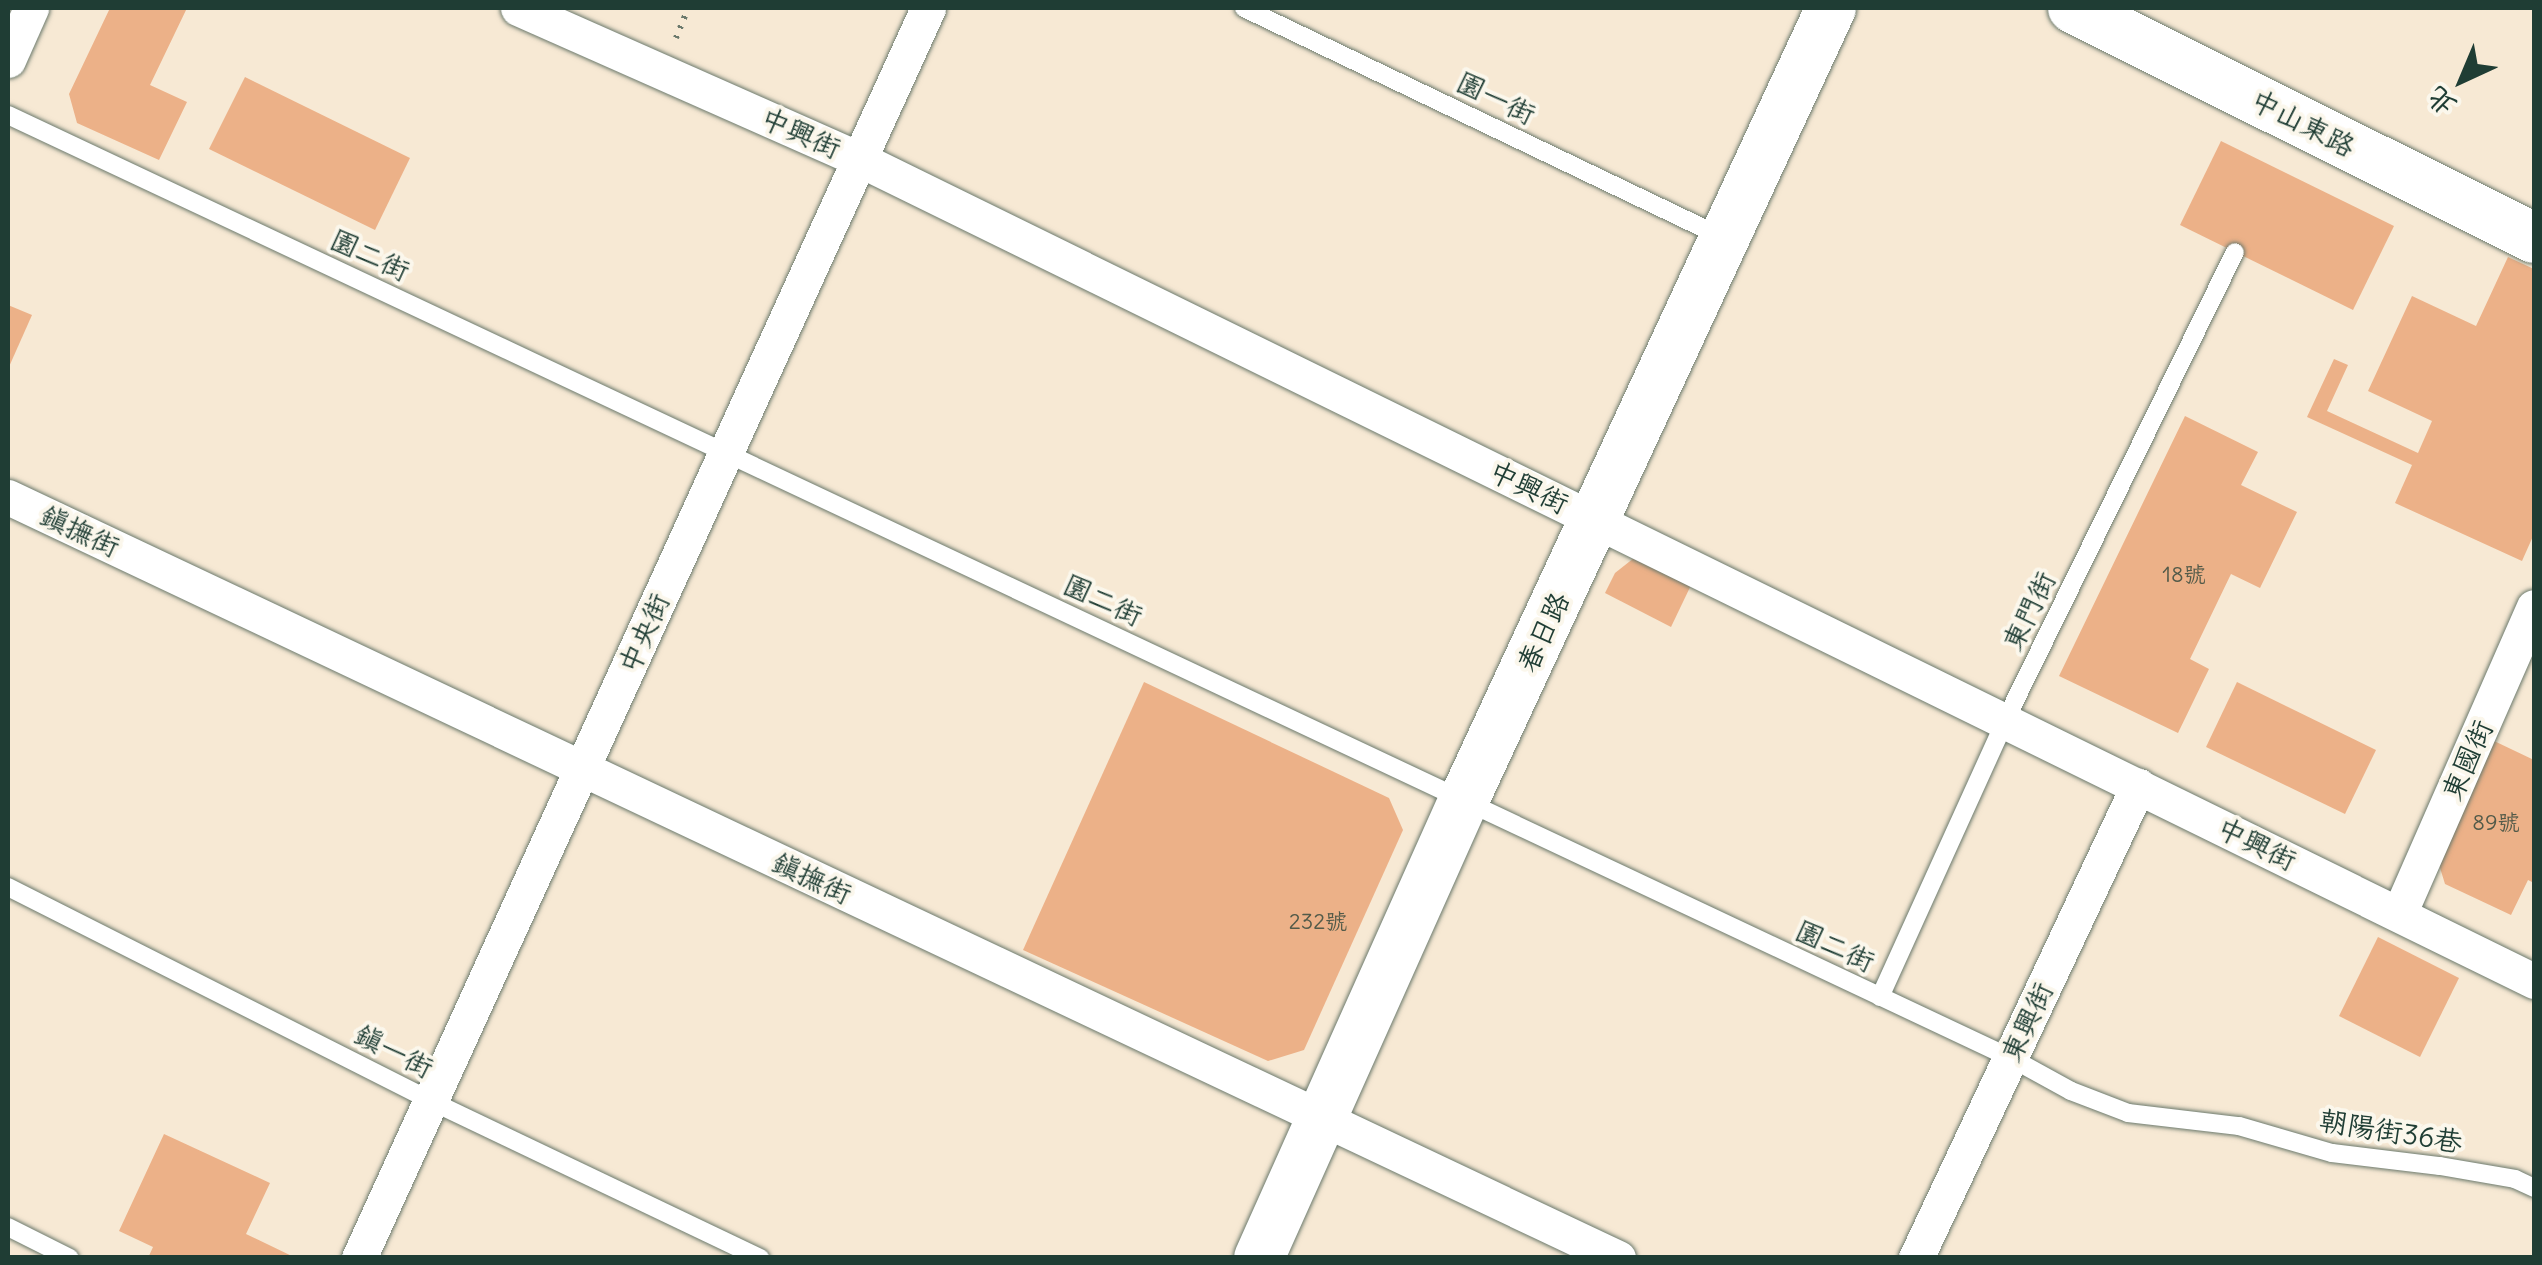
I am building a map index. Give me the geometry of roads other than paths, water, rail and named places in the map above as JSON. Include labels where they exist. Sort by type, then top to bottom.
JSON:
[{"type":"street","points":[[8,60],[32,8]]},
{"type":"street","name":"中興街","points":[[518,8],[859,158],[2534,980]]},
{"type":"street","name":"中央街","points":[[360,1258],[928,8]]},
{"type":"street","name":"春日路","points":[[1259,1258],[1463,802],[1831,8]]},
{"type":"street","name":"中山東路","points":[[2073,8],[2534,238]]},
{"type":"street","name":"鎮撫街","points":[[8,497],[1618,1258]]},
{"type":"street","name":"東國街","points":[[2399,914],[2534,607]]},
{"type":"street","name":"東興街","points":[[1916,1258],[2138,786]]},
{"type":"lane","name":"園一街","points":[[1244,8],[1724,238]]},
{"type":"lane","name":"園二街","points":[[8,115],[2011,1058],[2071,1091],[2128,1113],[2178,1120]]},
{"type":"lane","name":"東門街","points":[[1880,997],[2006,721],[2235,252]]},
{"type":"lane","name":"鎮一街","points":[[8,887],[431,1100],[760,1258]]},
{"type":"lane","name":"朝陽街36巷","points":[[2178,1120],[2239,1126],[2332,1153],[2515,1179],[2534,1188]]},
{"type":"lane","points":[[8,1227],[70,1258]]}]
